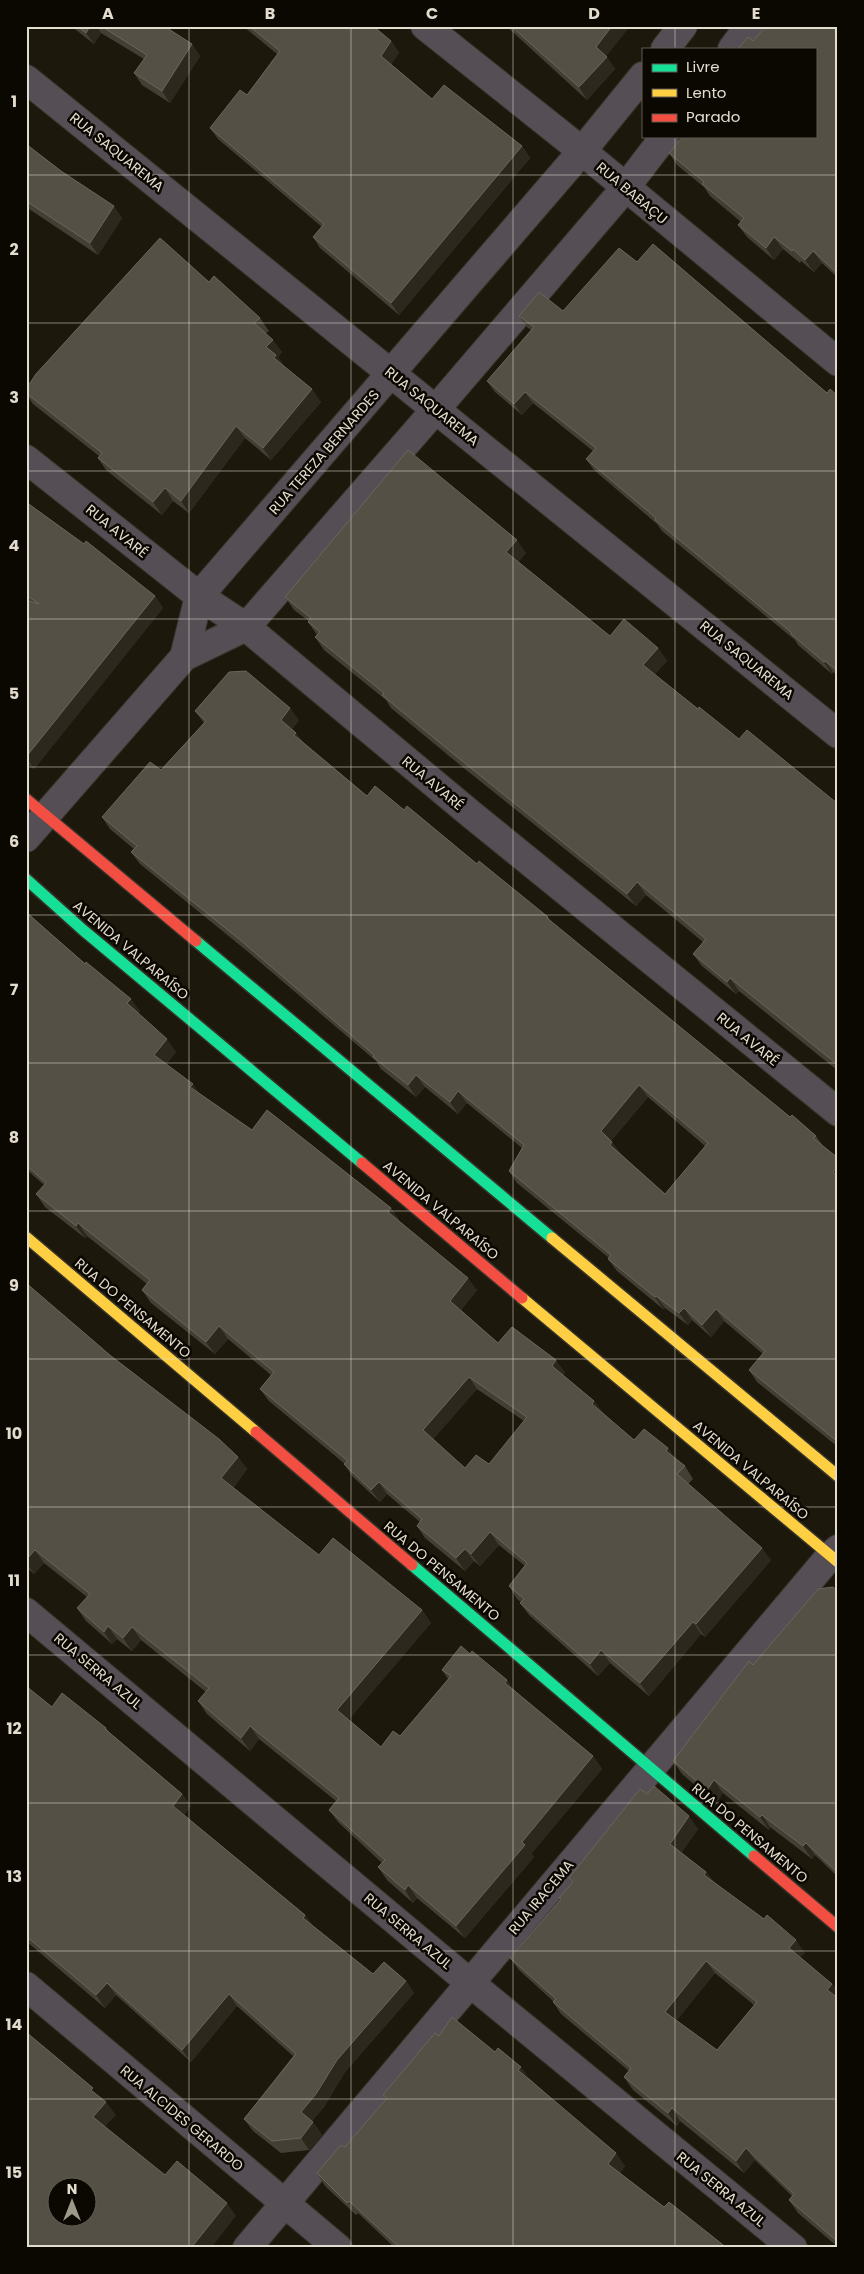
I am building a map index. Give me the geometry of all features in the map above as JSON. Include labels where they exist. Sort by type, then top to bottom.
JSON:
[{"type":"main road","points":[[36,807],[838,1476]]},
{"type":"main road","name":"AVENIDA VALPARAÍSO","points":[[26,880],[83,930],[835,1556]]},
{"type":"main road","name":"RUA DO PENSAMENTO","points":[[26,1237],[838,1927]]},
{"type":"street","name":"RUA BABAÇU","points":[[425,26],[582,151],[838,362]]},
{"type":"street","points":[[666,48],[683,26]]},
{"type":"street","points":[[733,48],[749,26]]},
{"type":"street","name":"RUA TEREZA BERNARDES","points":[[26,838],[36,807],[184,657],[199,596],[582,151],[642,77]]},
{"type":"street","name":"RUA SAQUAREMA","points":[[26,79],[838,734]]},
{"type":"street","points":[[184,657],[246,627],[626,187],[663,138]]},
{"type":"street","name":"RUA AVARÉ","points":[[26,458],[199,596],[246,627],[480,821],[838,1112]]},
{"type":"street","name":"RUA IRACEMA","points":[[247,2248],[469,1982],[835,1556]]},
{"type":"street","name":"RUA SERRA AZUL","points":[[26,1612],[469,1982],[793,2248]]},
{"type":"street","name":"RUA ALCIDES GERARDO","points":[[26,1986],[338,2248]]},
{"type":"building","points":[[77,26],[90,26],[86,33]]},
{"type":"building","points":[[101,26],[164,26],[192,44],[162,91],[134,73],[147,55]]},
{"type":"building","points":[[249,26],[373,26],[391,41],[381,56],[432,99],[444,85],[522,146],[391,303],[313,237],[324,224],[210,128],[240,90],[247,95],[280,51]]},
{"type":"building","points":[[511,26],[612,26],[596,47],[607,57],[579,87]]},
{"type":"building","points":[[766,26],[838,26],[838,274],[813,251],[805,260],[793,249],[792,251],[774,237],[766,248],[738,225],[744,218],[702,184],[704,182],[669,153],[681,138],[816,138],[816,48],[739,48],[748,37],[753,41]]},
{"type":"building","points":[[26,144],[61,171],[114,206],[90,243],[26,201]]},
{"type":"building","points":[[160,238],[209,282],[214,276],[260,318],[254,323],[273,340],[266,347],[276,355],[274,358],[312,389],[263,448],[236,426],[181,501],[165,488],[153,502],[98,458],[102,453],[26,393],[26,389],[36,374]]},
{"type":"building","points":[[653,244],[827,393],[830,389],[838,396],[838,671],[824,662],[792,633],[655,520],[656,518],[586,459],[596,448],[525,392],[514,404],[487,381],[534,327],[519,316],[539,292],[563,311],[619,248],[637,262]]},
{"type":"building","points":[[408,450],[517,540],[506,552],[610,636],[624,619],[658,648],[643,665],[739,739],[747,730],[838,804],[838,1065],[730,978],[727,982],[693,954],[706,939],[637,882],[627,894],[382,695],[384,693],[315,637],[320,632],[308,622],[311,618],[285,597]]},
{"type":"building","points":[[26,502],[84,544],[86,541],[155,596],[26,757],[26,600],[39,604],[26,595]]},
{"type":"building","points":[[246,671],[290,708],[281,720],[296,733],[294,735],[367,796],[375,786],[404,810],[407,806],[477,864],[479,861],[790,1117],[792,1115],[816,1136],[813,1138],[838,1158],[838,1166],[833,1172],[838,1176],[838,1442],[749,1370],[765,1351],[716,1309],[702,1325],[684,1308],[679,1313],[655,1297],[608,1259],[611,1255],[509,1171],[524,1145],[458,1091],[450,1102],[416,1075],[408,1085],[373,1057],[374,1055],[239,939],[131,852],[137,846],[102,817],[150,762],[161,770],[206,721],[195,711],[229,672]],"holes":[[[639,1085],[708,1143],[665,1194],[610,1145],[612,1142],[601,1131]]]},
{"type":"building","points":[[26,912],[85,964],[86,962],[131,999],[127,1003],[167,1039],[154,1055],[193,1084],[190,1087],[252,1130],[267,1110],[391,1208],[388,1212],[468,1278],[450,1301],[498,1343],[512,1327],[556,1360],[552,1366],[594,1401],[592,1404],[634,1440],[644,1429],[668,1448],[666,1451],[685,1466],[677,1474],[762,1548],[696,1624],[693,1622],[640,1683],[601,1650],[590,1664],[520,1603],[524,1599],[509,1586],[527,1563],[490,1532],[471,1554],[465,1549],[456,1558],[417,1526],[422,1519],[379,1482],[371,1490],[344,1464],[348,1461],[260,1389],[274,1372],[219,1326],[206,1342],[142,1290],[150,1280],[78,1223],[76,1226],[36,1194],[46,1183],[26,1165]],"holes":[[[469,1377],[527,1417],[489,1464],[476,1455],[465,1468],[423,1430]]]},
{"type":"building","points":[[26,1283],[111,1356],[219,1439],[238,1457],[221,1478],[319,1555],[333,1538],[422,1610],[337,1710],[381,1747],[393,1731],[400,1736],[451,1676],[442,1670],[461,1646],[470,1654],[472,1651],[507,1680],[505,1683],[593,1756],[522,1842],[525,1845],[456,1926],[408,1885],[405,1890],[378,1867],[385,1860],[329,1810],[339,1798],[250,1726],[241,1738],[198,1701],[209,1688],[132,1627],[123,1638],[108,1626],[104,1632],[77,1608],[90,1594],[35,1550],[26,1560]]},
{"type":"building","points":[[833,1587],[838,1591],[838,1873],[806,1843],[803,1846],[762,1815],[760,1817],[714,1780],[707,1790],[673,1761],[749,1661],[753,1665],[818,1589]]},
{"type":"building","points":[[26,1686],[52,1707],[62,1693],[106,1728],[182,1794],[173,1806],[305,1915],[303,1918],[373,1974],[384,1962],[406,1981],[337,2060],[316,2094],[301,2112],[313,2122],[301,2138],[272,2141],[244,2119],[296,2054],[229,1994],[182,2050],[107,1983],[96,1995],[26,1936]]},
{"type":"building","points":[[654,1786],[689,1816],[670,1844],[706,1872],[704,1875],[764,1919],[767,1915],[796,1940],[789,1948],[832,1984],[827,1990],[838,1998],[838,2242],[789,2200],[794,2194],[746,2148],[736,2161],[672,2108],[668,2113],[624,2077],[631,2068],[553,2002],[556,1999],[510,1958],[561,1899],[559,1898],[573,1882],[569,1878],[640,1789],[647,1794]],"holes":[[[706,1961],[757,2002],[717,2050],[665,2012]]]},
{"type":"building","points":[[452,2017],[495,2052],[498,2048],[521,2067],[518,2070],[616,2153],[608,2164],[664,2207],[669,2202],[727,2248],[400,2248],[349,2201],[347,2203],[317,2173],[341,2145],[345,2147],[387,2098],[383,2095],[435,2033],[439,2036]]},
{"type":"building","points":[[26,2032],[93,2088],[91,2090],[106,2102],[93,2117],[165,2175],[177,2161],[227,2203],[191,2248],[26,2248]]},
{"type":"traffic: fast","points":[[26,879],[83,930],[362,1163]]},
{"type":"traffic: fast","points":[[196,941],[552,1238]]},
{"type":"traffic: fast","points":[[412,1565],[754,1856]]},
{"type":"traffic: slow","points":[[26,1237],[256,1432]]},
{"type":"traffic: slow","points":[[552,1238],[838,1476]]},
{"type":"traffic: slow","points":[[522,1298],[838,1562]]},
{"type":"traffic: jam","points":[[26,799],[196,941]]},
{"type":"traffic: jam","points":[[362,1163],[522,1298]]},
{"type":"traffic: jam","points":[[256,1432],[412,1565]]},
{"type":"traffic: jam","points":[[754,1856],[838,1927]]}]
